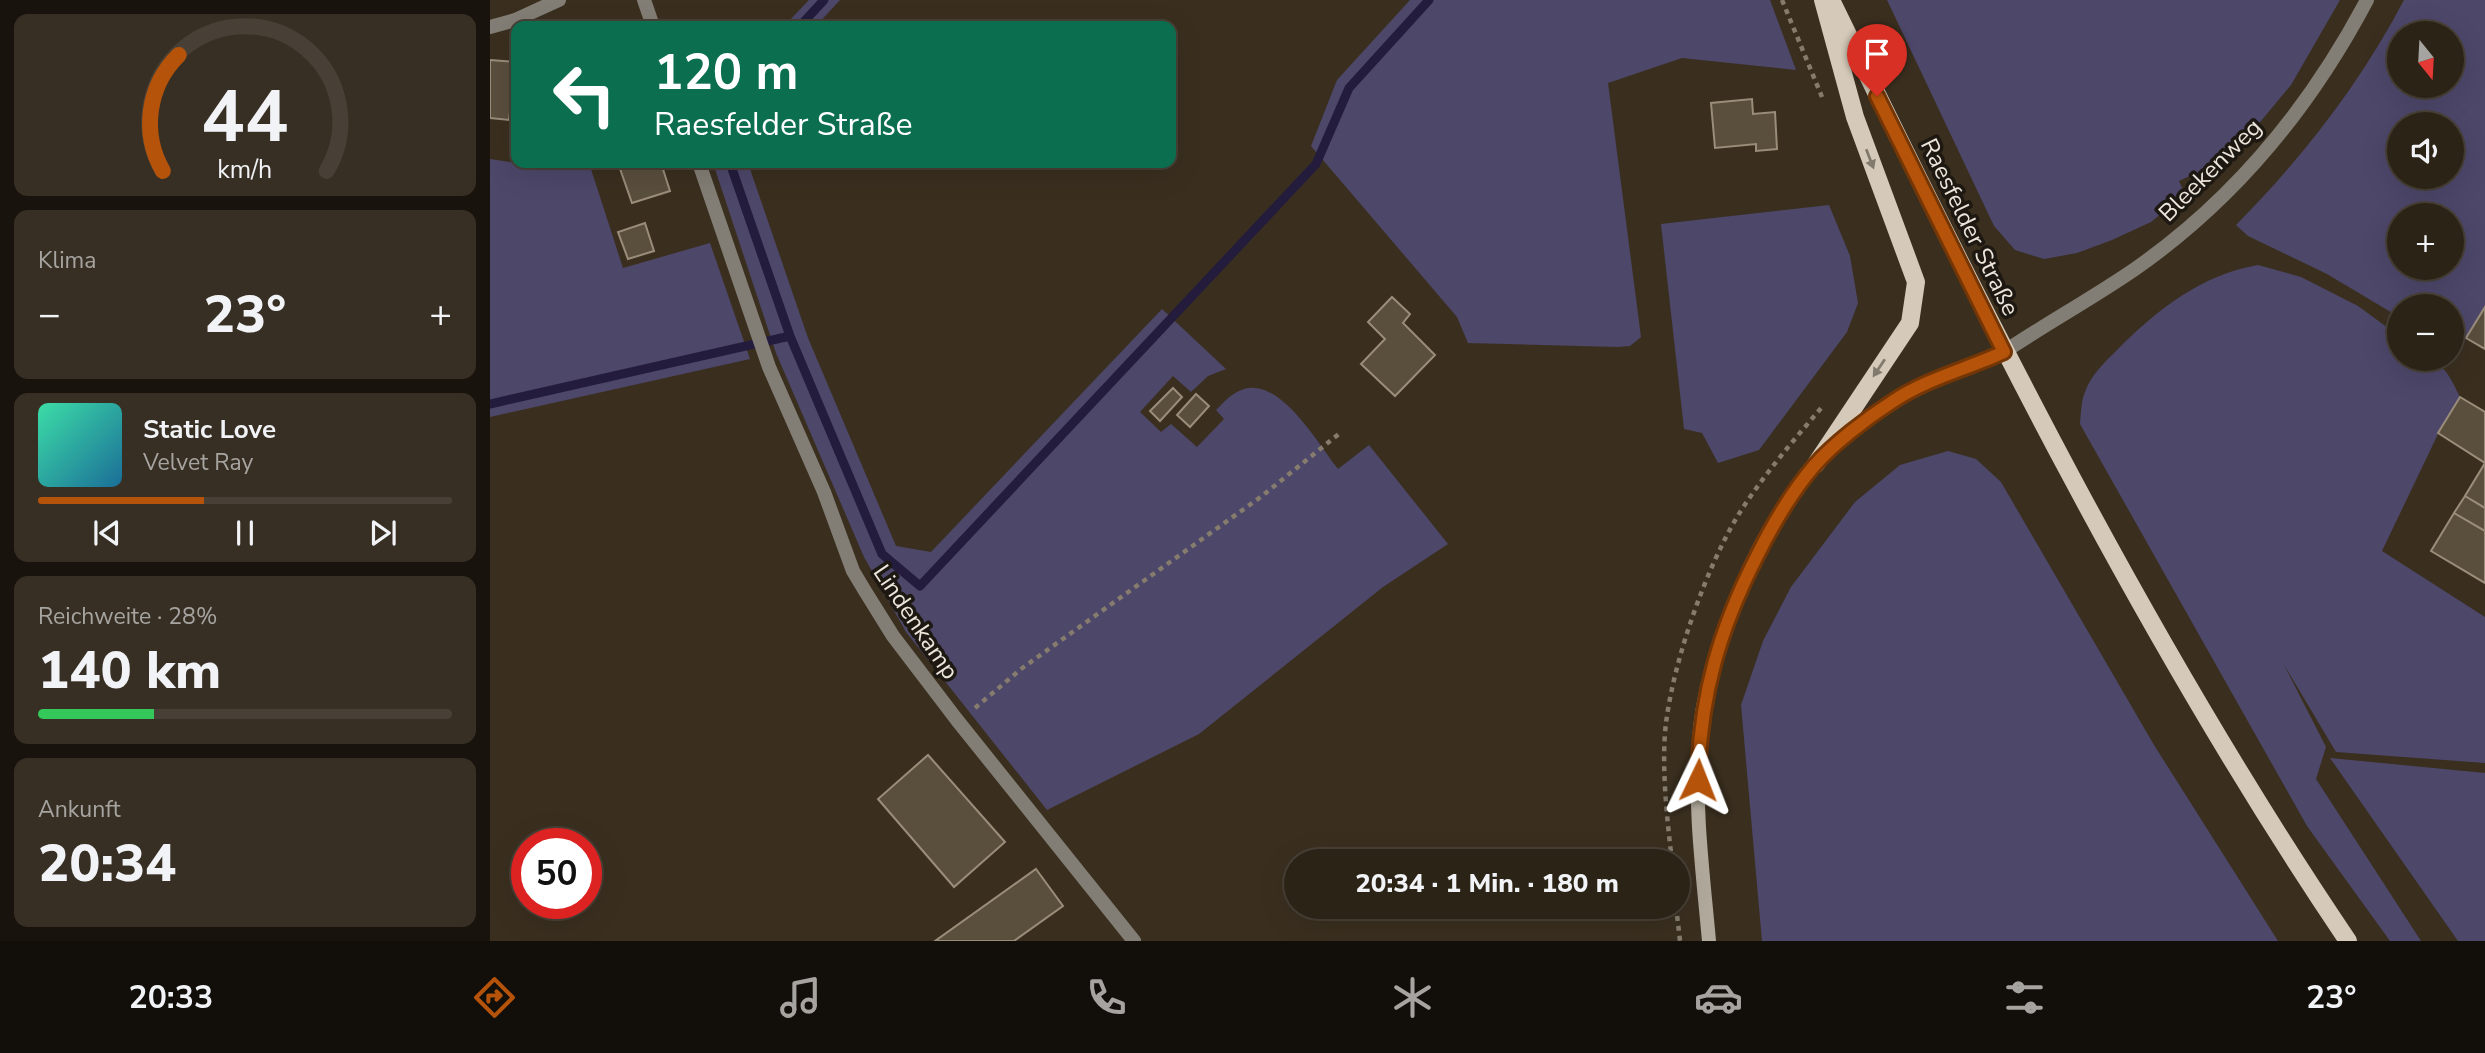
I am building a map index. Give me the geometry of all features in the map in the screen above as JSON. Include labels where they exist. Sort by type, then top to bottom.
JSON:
[{"type":"main road","points":[[1816,464],[1910,323],[1916,282],[1855,117],[1823,0]]},
{"type":"main road","name":"Raesfelder Straße","points":[[1709,941],[1697,801],[1699,738],[1708,680],[1722,632],[1740,589],[1782,511],[1816,464],[1894,400],[2004,352],[1831,0]]},
{"type":"main road","points":[[2004,352],[2068,475],[2210,722],[2348,941]]},
{"type":"street","points":[[511,21],[559,0]]},
{"type":"street","points":[[644,0],[651,21]]},
{"type":"street","name":"Bleekenweg","points":[[2004,352],[2135,269],[2198,221],[2251,168],[2309,96],[2367,0]]},
{"type":"street","points":[[490,27],[511,21]]},
{"type":"street","name":"Lindenkamp","points":[[701,168],[769,367],[824,492],[853,570],[893,636],[1134,941]]},
{"type":"path","points":[[1782,0],[1825,104]]},
{"type":"path","points":[[1671,849],[1667,811],[1666,723],[1688,631],[1712,568],[1737,517],[1827,402]]},
{"type":"path","points":[[957,720],[1021,669],[1262,496],[1340,433]]},
{"type":"path","points":[[1677,919],[1679,941]]},
{"type":"shaded area","points":[[809,0],[840,0],[821,21],[789,21]]},
{"type":"shaded area","points":[[1410,0],[1770,0],[1796,70],[1682,58],[1608,83],[1641,337],[1630,346],[1468,343],[1457,317],[1311,146],[1337,80]]},
{"type":"shaded area","points":[[1887,0],[2340,0],[2291,85],[2237,150],[2203,179],[2196,173],[2179,181],[2185,194],[2151,222],[2077,253],[2044,259],[2015,250],[1994,226]]},
{"type":"shaded area","points":[[2404,0],[2485,0],[2485,307],[2464,342],[2464,294],[2387,294],[2387,310],[2327,274],[2248,236],[2236,225],[2307,147],[2387,31],[2387,98],[2464,98],[2464,21],[2392,21]]},
{"type":"shaded area","points":[[490,159],[511,162],[511,168],[591,168],[623,268],[710,243],[750,359],[490,417]]},
{"type":"shaded area","points":[[715,168],[750,168],[808,338],[896,546],[931,552],[1162,309],[1226,369],[1208,376],[1191,392],[1173,376],[1140,412],[1161,432],[1171,424],[1197,447],[1224,419],[1216,410],[1228,398],[1252,388],[1266,391],[1295,412],[1338,469],[1369,445],[1448,544],[1383,587],[1199,734],[1047,810],[906,632],[864,557],[776,353]]},
{"type":"shaded area","points":[[1829,205],[1850,256],[1858,303],[1847,332],[1759,450],[1718,463],[1702,433],[1684,429],[1661,224]]},
{"type":"shaded area","points":[[2258,265],[2301,277],[2358,306],[2387,327],[2387,371],[2445,371],[2460,397],[2438,434],[2382,551],[2485,617],[2485,763],[2336,752],[2283,663],[2326,747],[2316,779],[2421,941],[2390,941],[2307,826],[2080,424],[2083,399],[2091,380],[2133,334],[2165,307],[2199,285]]},
{"type":"shaded area","points":[[1948,451],[1976,459],[2001,482],[2154,745],[2278,941],[1762,941],[1741,705],[1763,641],[1791,587],[1855,502],[1900,465]]},
{"type":"shaded area","points":[[2330,758],[2485,773],[2485,941],[2458,941]]},
{"type":"building","points":[[490,60],[511,62],[509,120],[490,118]]},
{"type":"building","points":[[1752,99],[1753,114],[1775,112],[1777,149],[1756,151],[1756,144],[1715,148],[1711,103]]},
{"type":"building","points":[[620,168],[663,168],[670,191],[632,203]]},
{"type":"building","points":[[645,223],[654,251],[628,259],[618,232]]},
{"type":"building","points":[[1392,297],[1410,314],[1403,323],[1435,355],[1395,396],[1361,364],[1385,339],[1368,322]]},
{"type":"building","points":[[2485,307],[2485,349],[2466,338]]},
{"type":"building","points":[[1173,388],[1182,397],[1160,421],[1150,411]]},
{"type":"building","points":[[1196,394],[1209,406],[1190,427],[1177,415]]},
{"type":"building","points":[[2460,397],[2485,412],[2485,463],[2438,433]]},
{"type":"building","points":[[2485,463],[2485,508],[2465,496]]},
{"type":"building","points":[[2465,496],[2485,508],[2485,531],[2454,513]]},
{"type":"building","points":[[2454,513],[2485,531],[2485,583],[2431,551]]},
{"type":"building","points":[[928,755],[1005,842],[954,887],[878,799]]},
{"type":"building","points":[[1036,869],[1063,906],[1014,941],[935,941]]},
{"type":"waterway","points":[[805,21],[824,0]]},
{"type":"waterway","points":[[790,336],[882,554],[920,586],[1316,164],[1349,88],[1429,0]]},
{"type":"waterway","points":[[490,404],[790,336],[732,168]]},
{"type":"route","points":[[1698,780],[1699,738],[1708,680],[1722,632],[1740,589],[1789,500],[1816,464],[1894,400],[2004,352],[1877,96]]}]
